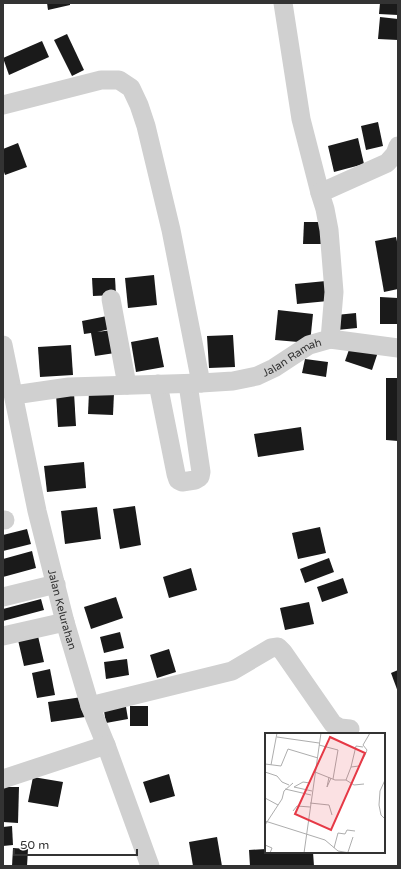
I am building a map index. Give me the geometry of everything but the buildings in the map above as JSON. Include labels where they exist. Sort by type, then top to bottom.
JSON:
[{"type":"street","name":"Jalan Ramah","points":[[14,395],[69,387],[233,381],[257,376],[274,368],[309,345],[330,339],[334,292],[329,230],[325,209],[301,119],[283,3]]},
{"type":"street","points":[[3,105],[101,80],[118,80],[130,88],[139,105],[146,126],[171,230],[194,383],[201,472],[200,477],[195,480],[182,482],[178,480],[158,384]]},
{"type":"street","points":[[320,193],[386,163],[395,154],[398,146]]},
{"type":"street","points":[[111,299],[127,385]]},
{"type":"street","points":[[330,339],[398,348]]},
{"type":"street","name":"Jalan Kelurahan","points":[[3,346],[39,519],[65,622],[90,706],[106,745],[150,866]]},
{"type":"street","points":[[3,597],[56,584]]},
{"type":"street","points":[[3,636],[65,622]]},
{"type":"street","points":[[90,706],[232,671],[271,648],[278,647],[334,724],[340,728],[350,729]]},
{"type":"street","points":[[3,779],[106,745]]}]
